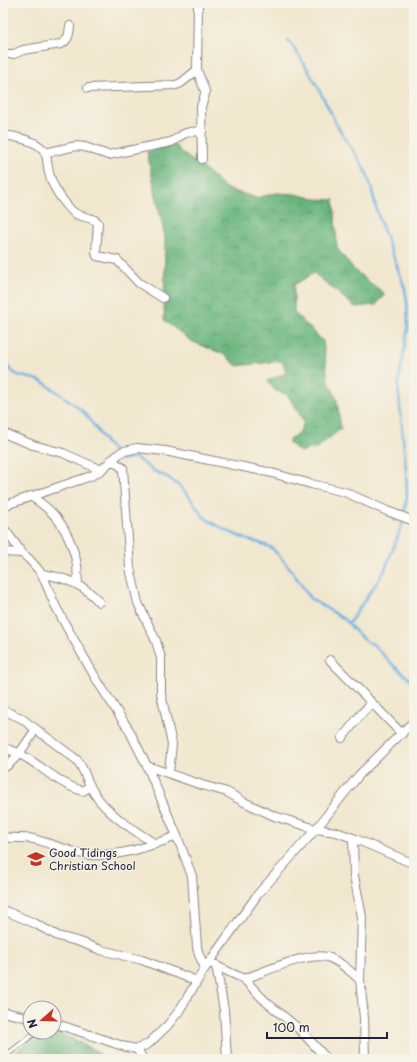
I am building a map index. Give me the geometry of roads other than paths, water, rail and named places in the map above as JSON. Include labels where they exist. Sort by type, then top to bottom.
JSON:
[{"type":"street","points":[[198,3],[197,70],[206,94],[201,107],[202,158]]},
{"type":"street","points":[[3,54],[14,54],[23,50],[61,44],[65,42],[69,36],[70,26]]},
{"type":"street","points":[[88,88],[176,85],[181,83],[197,70]]},
{"type":"street","points":[[45,153],[76,146],[85,147],[111,155],[171,142],[177,140],[180,136],[186,133],[202,131]]},
{"type":"street","points":[[3,135],[24,139],[41,147],[45,153],[53,185],[72,211],[78,216],[97,221],[99,226],[96,252],[97,256],[117,260],[139,283],[163,298]]},
{"type":"street","points":[[3,433],[33,445],[64,453],[100,470]]},
{"type":"street","points":[[3,506],[91,476],[121,452],[137,448],[165,451],[268,472],[344,492],[414,521]]},
{"type":"street","points":[[111,460],[123,468],[130,568],[138,603],[156,641],[161,658],[161,694],[172,744],[169,773]]},
{"type":"street","points":[[31,496],[59,521],[67,536],[75,558],[78,584]]},
{"type":"street","points":[[3,527],[22,553],[42,574],[54,603],[65,624],[129,730],[147,766],[178,836],[193,880],[197,947],[199,955],[210,965],[244,979],[265,1001],[300,1030],[327,1059]]},
{"type":"street","points":[[3,552],[22,553]]},
{"type":"street","points":[[42,574],[61,578],[78,584],[93,594],[99,602]]},
{"type":"street","points":[[330,660],[402,734]]},
{"type":"street","points":[[342,738],[372,703]]},
{"type":"street","points":[[3,710],[20,718],[77,760],[97,798],[115,815],[155,844]]},
{"type":"street","points":[[62,1026],[126,1047],[137,1049],[148,1044],[180,1011],[196,981],[210,965],[258,894],[316,829],[359,775],[414,724]]},
{"type":"street","points":[[3,768],[7,766],[18,754],[36,729]]},
{"type":"street","points":[[3,748],[14,751],[67,785],[83,791],[90,786]]},
{"type":"street","points":[[147,766],[227,792],[274,816],[316,829],[336,832],[353,838],[414,864]]},
{"type":"street","points":[[3,837],[13,839],[32,839],[62,849],[100,855],[127,852],[178,836]]},
{"type":"street","points":[[353,838],[354,876],[362,917],[360,980],[364,1018],[365,1059]]},
{"type":"street","points":[[3,910],[34,923],[58,936],[101,950],[142,960],[196,981]]},
{"type":"street","points":[[244,979],[302,959],[322,956],[328,957],[341,965],[360,980]]},
{"type":"street","points":[[210,965],[224,1010],[227,1059]]},
{"type":"street","points":[[3,1012],[22,1016]]},
{"type":"street","points":[[137,1049],[141,1058]]},
{"type":"lane","points":[[3,1058],[26,1040]]},
{"type":"waterway","points":[[288,40],[308,69],[339,128],[367,174],[378,215],[405,289],[408,328],[398,386],[406,470],[407,496],[404,515]]},
{"type":"waterway","points":[[3,358],[13,372],[23,377],[34,379],[46,384],[77,406],[116,453]]},
{"type":"waterway","points":[[118,458],[123,460],[135,457],[152,470],[169,478],[179,486],[188,495],[203,516],[208,520],[225,530],[272,548],[289,567],[311,599],[344,619],[357,633],[367,642],[373,644],[392,664],[414,683]]},
{"type":"waterway","points":[[349,623],[384,572],[403,522]]},
{"type":"place","name":"Good Tidings Christian School","points":[[36,859]]}]
